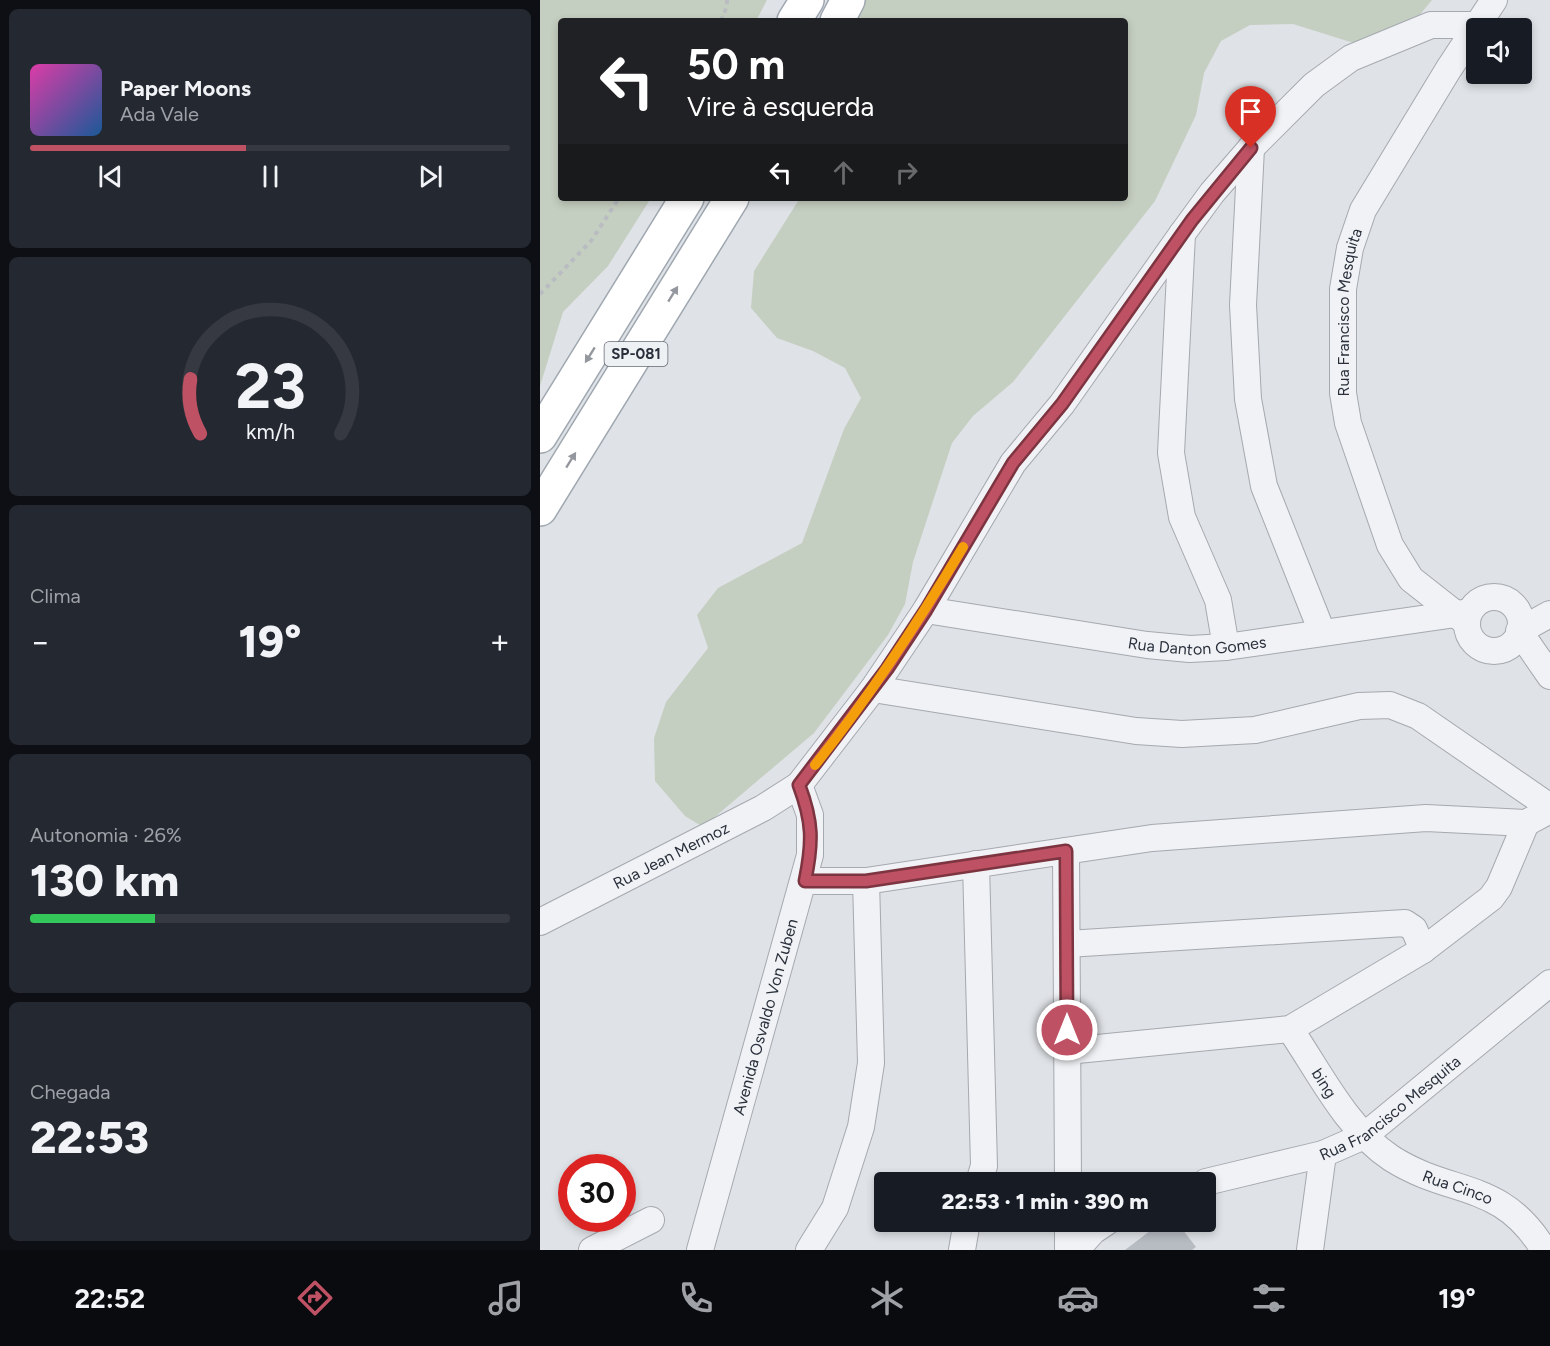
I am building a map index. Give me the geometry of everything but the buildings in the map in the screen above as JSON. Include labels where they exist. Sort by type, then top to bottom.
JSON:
[{"type":"main road","points":[[796,18],[807,0]]},
{"type":"main road","points":[[839,18],[848,0]]},
{"type":"main road","name":"SP-081","points":[[540,436],[685,201]]},
{"type":"main road","name":"SP-081","points":[[540,510],[730,201]]},
{"type":"street","name":"Rua Francisco Mesquita","points":[[1482,18],[1494,0]]},
{"type":"street","name":"Rua Jean Mermoz","points":[[540,922],[763,808],[799,785],[873,689],[926,610],[1013,463],[1062,404],[1212,193],[1251,148],[1314,85],[1352,58],[1431,25],[1466,25]]},
{"type":"street","name":"Rua Francisco Mesquita","points":[[1463,617],[1411,579],[1395,554],[1357,455],[1343,393],[1343,290],[1350,248],[1363,210],[1466,44]]},
{"type":"street","points":[[1251,148],[1243,305],[1248,399],[1264,486],[1322,632]]},
{"type":"street","points":[[1182,234],[1171,453],[1182,517],[1218,600],[1227,647]]},
{"type":"street","points":[[1512,640],[1519,615],[1514,606],[1500,598],[1492,597],[1476,603],[1463,617],[1469,635],[1480,647],[1488,651],[1512,640],[1550,614]]},
{"type":"street","points":[[1514,606],[1550,601]]},
{"type":"street","name":"Rua Danton Gomes","points":[[926,610],[1147,645],[1190,649],[1227,647],[1322,632],[1463,617]]},
{"type":"street","points":[[1512,640],[1550,677]]},
{"type":"street","points":[[805,881],[866,881],[1152,838],[1426,818],[1527,823],[1550,809],[1418,716],[1390,705],[1359,706],[1255,730],[1182,734],[1136,731],[873,689]]},
{"type":"street","name":"Avenida Osvaldo Von Zuben","points":[[700,1250],[805,881],[810,855],[810,816],[799,785]]},
{"type":"street","points":[[1067,1051],[1290,1029],[1423,950],[1491,898],[1499,887],[1527,823]]},
{"type":"street","points":[[1066,851],[1068,1172]]},
{"type":"street","points":[[976,864],[984,1166],[982,1172]]},
{"type":"street","points":[[809,1250],[835,1208],[861,1127],[871,1064],[866,881]]},
{"type":"street","points":[[1067,944],[1405,923],[1414,929],[1423,950]]},
{"type":"street","name":"Rua Francisco Mesquita","points":[[1216,1180],[1323,1154],[1364,1136],[1550,983]]},
{"type":"street","name":"bing","points":[[1290,1029],[1364,1136]]},
{"type":"street","name":"Rua Cinco","points":[[1364,1136],[1390,1157],[1426,1178],[1462,1186],[1499,1201],[1518,1216],[1544,1250]]},
{"type":"street","points":[[1310,1250],[1323,1154]]},
{"type":"street","points":[[592,1250],[651,1220]]},
{"type":"street","points":[[962,1250],[965,1232]]},
{"type":"street","points":[[1068,1232],[1068,1250]]},
{"type":"street","points":[[1076,1250],[1092,1232]]},
{"type":"path","points":[[722,18],[727,0]]},
{"type":"path","points":[[540,294],[591,241],[617,201]]},
{"type":"green space","points":[[540,0],[767,0],[758,18],[558,18],[558,201],[649,201],[608,266],[563,312],[540,386]]},
{"type":"green space","points":[[859,0],[1432,0],[1405,33],[1376,50],[1293,24],[1250,25],[1221,41],[1204,73],[1196,115],[1155,201],[1013,382],[973,416],[952,443],[913,562],[905,604],[888,635],[814,733],[703,827],[685,816],[655,781],[654,738],[666,702],[708,648],[697,615],[718,588],[802,543],[844,429],[861,398],[845,368],[813,351],[777,338],[751,308],[754,271],[798,201],[1128,201],[1128,18],[855,18]]},
{"type":"slow traffic","points":[[815,765],[873,689],[926,610],[963,547]]},
{"type":"route","points":[[1067,1030],[1066,851],[866,881],[805,881],[810,855],[810,816],[799,785],[887,669],[926,610],[1013,463],[1062,404],[1212,193],[1251,148]]}]
